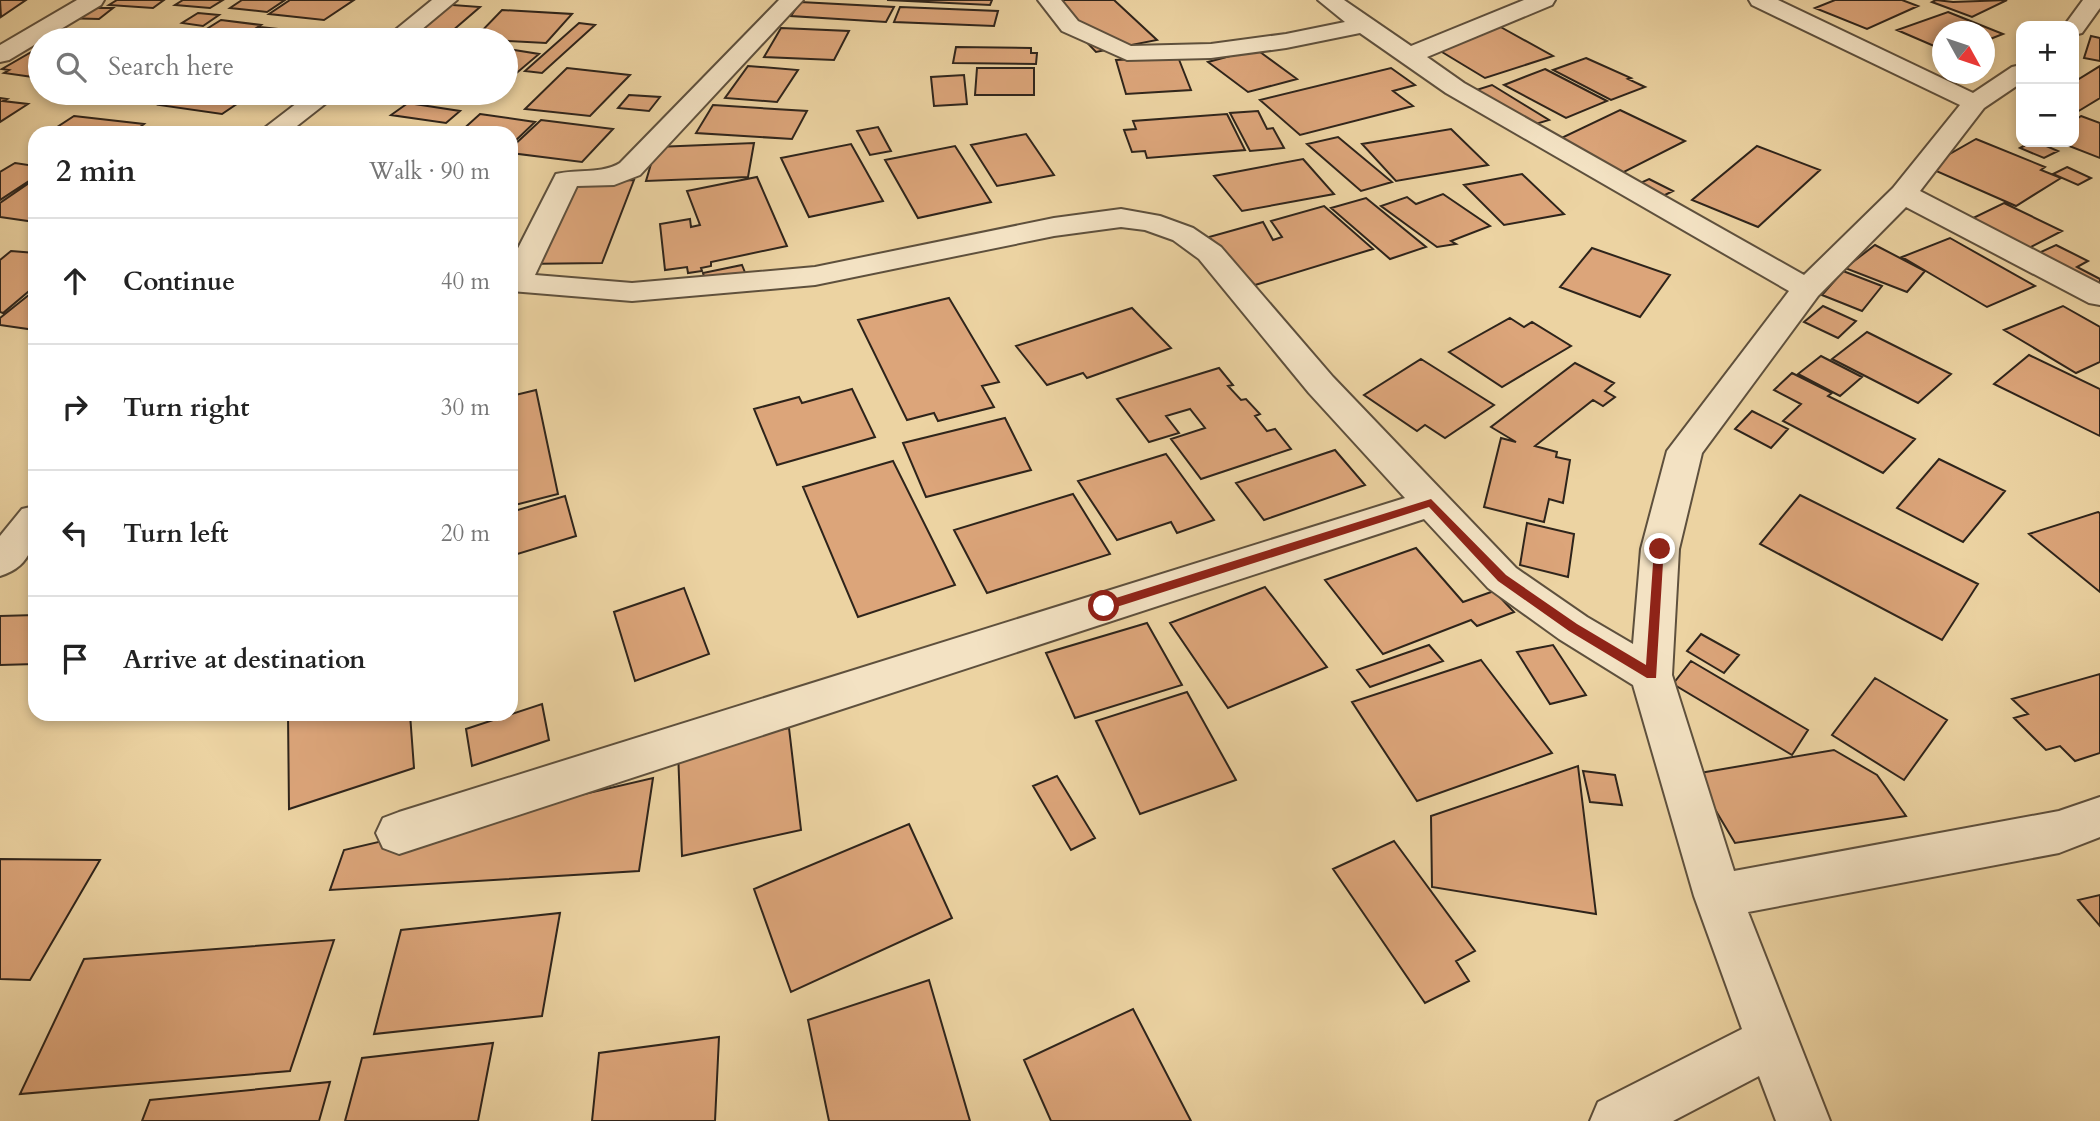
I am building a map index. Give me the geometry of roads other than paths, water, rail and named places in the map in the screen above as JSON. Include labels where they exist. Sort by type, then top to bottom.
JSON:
[{"type":"street","points":[[46,28],[93,0]]},
{"type":"street","points":[[410,28],[446,0]]},
{"type":"street","points":[[518,274],[566,180],[575,177],[608,180],[630,169],[792,0]]},
{"type":"street","points":[[1049,0],[1070,26],[1127,53],[1211,51],[1286,41],[1364,25]]},
{"type":"street","points":[[1328,0],[1455,88],[1807,289]]},
{"type":"street","points":[[1408,56],[1544,0]]},
{"type":"street","points":[[1760,0],[1975,103]]},
{"type":"street","points":[[2079,21],[2094,0]]},
{"type":"street","points":[[0,55],[28,38]]},
{"type":"street","points":[[1802,1121],[1718,896],[1651,675],[1660,549],[1685,451],[1807,289],[1903,194],[1975,103],[2016,75]]},
{"type":"street","points":[[281,126],[310,105]]},
{"type":"street","points":[[1903,194],[2100,296]]},
{"type":"street","points":[[518,282],[632,292],[815,276],[1054,227],[1121,218],[1150,222],[1183,234],[1210,253],[1321,384],[1502,578],[1573,628],[1651,675]]},
{"type":"street","points":[[399,833],[1431,503]]},
{"type":"street","points":[[0,562],[28,528]]},
{"type":"street","points":[[1718,896],[2059,832],[2100,817]]},
{"type":"street","points":[[1617,1121],[1773,1041]]}]
